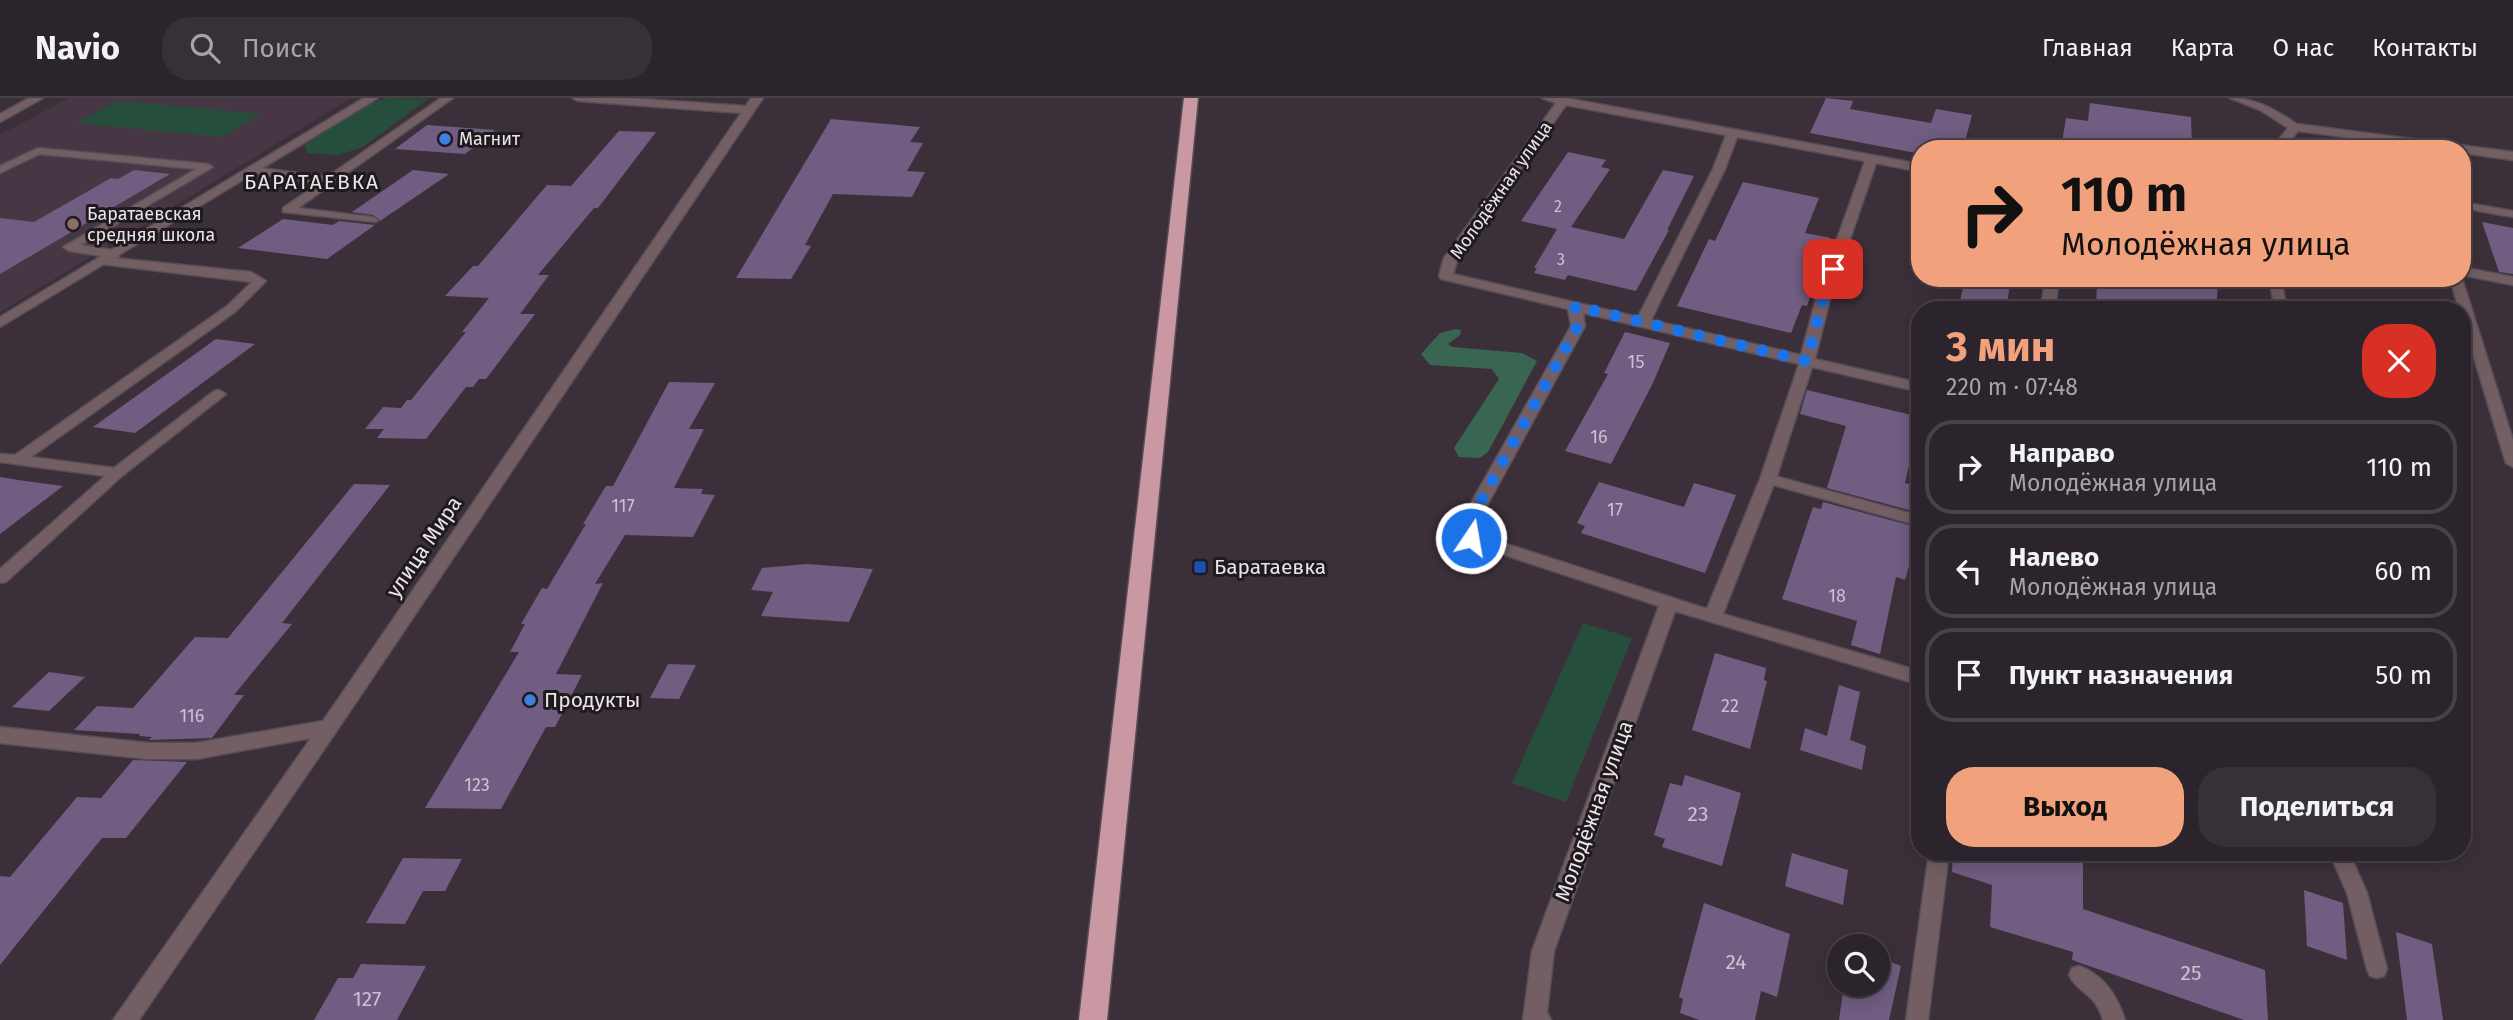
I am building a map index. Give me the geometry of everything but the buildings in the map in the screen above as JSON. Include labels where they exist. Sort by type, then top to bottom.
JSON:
[{"type":"highway","points":[[1093,1020],[1191,98]]},
{"type":"street","points":[[0,119],[37,98]]},
{"type":"street","points":[[0,323],[372,98]]},
{"type":"street","points":[[578,98],[752,104]]},
{"type":"street","points":[[1188,124],[1198,98]]},
{"type":"street","name":"Молодёжная улица","points":[[1548,98],[1911,166]]},
{"type":"street","points":[[2236,98],[2264,108],[2294,127],[2402,140]]},
{"type":"street","name":"Молодёжная улица","points":[[1563,101],[1451,258],[1446,276],[1911,386]]},
{"type":"street","name":"улица Мира","points":[[125,1020],[329,727],[752,104]]},
{"type":"street","points":[[2286,140],[2294,127]]},
{"type":"street","points":[[1643,322],[1719,169],[1733,133]]},
{"type":"street","points":[[2471,150],[2513,156]]},
{"type":"street","points":[[1713,617],[1768,479],[1807,361],[1824,295],[1872,159]]},
{"type":"street","points":[[1575,306],[1578,326],[1468,524],[1471,538],[1713,617],[1911,675]]},
{"type":"street","name":"Молодёжная улица","points":[[1536,1019],[1543,951],[1669,603]]},
{"type":"street","points":[[0,735],[137,750],[196,751],[329,727]]},
{"type":"lane","points":[[372,220],[287,210],[448,98]]},
{"type":"lane","points":[[0,170],[38,151],[208,167],[69,247],[110,257],[251,276],[260,281],[231,309],[18,460]]},
{"type":"lane","points":[[254,170],[328,181]]},
{"type":"lane","points":[[2471,207],[2513,214]]},
{"type":"lane","points":[[2471,273],[2513,281]]},
{"type":"lane","points":[[2471,327],[2513,463]]},
{"type":"lane","points":[[0,578],[117,473],[219,394]]},
{"type":"lane","points":[[0,458],[117,473]]},
{"type":"lane","points":[[1768,479],[1911,519]]},
{"type":"lane","points":[[1917,1020],[1937,861]]},
{"type":"lane","points":[[2343,861],[2357,893],[2377,969]]},
{"type":"lane","points":[[2078,975],[2101,989],[2110,1004],[2113,1020]]},
{"type":"shaded area","name":"Баратаевская средняя школа","points":[[69,98],[351,98],[0,312],[0,135]]},
{"type":"green space","points":[[386,98],[428,99],[363,147],[338,155],[307,153],[305,144],[368,105]]},
{"type":"green space","points":[[118,101],[261,114],[222,137],[76,123]]},
{"type":"green space","points":[[1461,330],[1460,335],[1448,344],[1452,347],[1522,353],[1537,361],[1488,452],[1480,458],[1459,457],[1454,448],[1499,379],[1492,369],[1430,365],[1421,354],[1440,333]]},
{"type":"green space","points":[[1583,623],[1632,638],[1566,802],[1512,783]]},
{"type":"place","name":"Магнит","points":[[445,139]]},
{"type":"place","name":"Баратаевская средняя школа","points":[[73,224]]},
{"type":"place","name":"Баратаевка","points":[[1200,567]]},
{"type":"place","name":"Продукты","points":[[530,700]]},
{"type":"district","name":"БАРАТАЕВКА","points":[[312,182]]},
{"type":"route","points":[[1471,538],[1468,524],[1578,326],[1575,306],[1807,361],[1833,269]]}]
